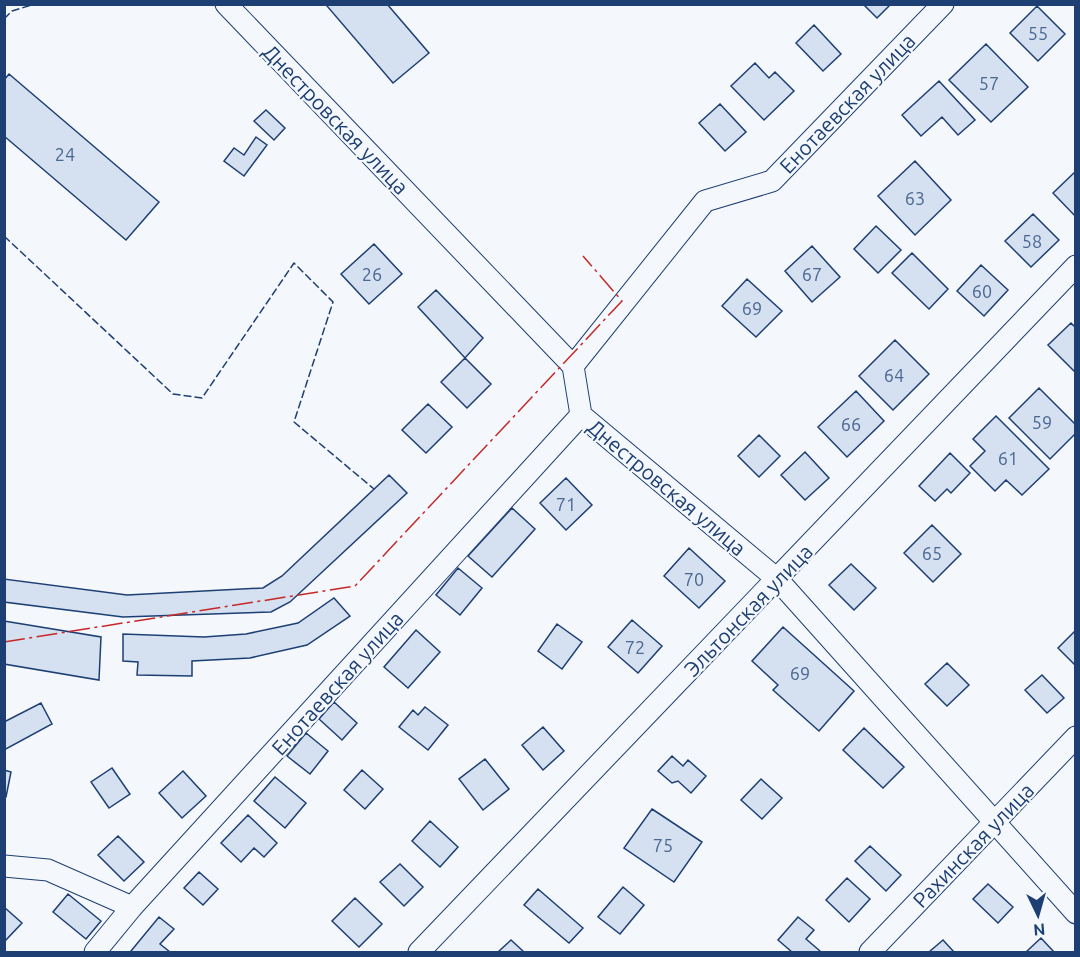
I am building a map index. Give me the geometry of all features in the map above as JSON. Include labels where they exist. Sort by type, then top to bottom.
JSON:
[{"type":"street","name":"Днестровская улица","points":[[226,4],[573,366],[581,415],[777,579],[993,823],[1076,913]]},
{"type":"street","name":"Енотаевская улица","points":[[573,366],[705,201],[772,181],[943,4]]},
{"type":"street","name":"Эльтонская улица","points":[[419,952],[1076,266]]},
{"type":"street","name":"Енотаевская улица","points":[[95,952],[132,907],[581,415]]},
{"type":"street","name":"Рахинская улица","points":[[870,952],[1076,737]]},
{"type":"street","points":[[4,866],[48,870],[132,907]]},
{"type":"building","points":[[328,4],[387,4],[429,53],[393,83],[327,6]]},
{"type":"building","points":[[863,4],[891,4],[877,18]]},
{"type":"building","points":[[1037,6],[1065,34],[1038,61],[1010,33]]},
{"type":"building","points":[[814,25],[841,54],[823,71],[796,43]]},
{"type":"building","points":[[986,44],[1028,87],[991,122],[949,80]]},
{"type":"building","points":[[755,63],[769,78],[775,72],[794,91],[764,120],[731,86]]},
{"type":"building","points":[[9,74],[159,202],[126,240],[4,136],[4,80]]},
{"type":"building","points":[[939,81],[975,120],[958,135],[942,117],[921,136],[902,115]]},
{"type":"building","points":[[720,104],[746,132],[725,151],[699,123]]},
{"type":"building","points":[[266,110],[285,128],[274,140],[254,121]]},
{"type":"building","points":[[256,137],[267,145],[244,176],[224,161],[234,148],[244,155]]},
{"type":"building","points":[[915,161],[951,200],[915,235],[878,196]]},
{"type":"building","points":[[1076,171],[1076,217],[1053,193]]},
{"type":"building","points":[[1033,214],[1059,240],[1031,267],[1005,241]]},
{"type":"building","points":[[876,226],[901,250],[878,273],[854,249]]},
{"type":"building","points":[[374,244],[402,274],[369,304],[341,274]]},
{"type":"building","points":[[812,246],[840,277],[812,302],[785,271]]},
{"type":"building","points":[[912,253],[948,289],[929,309],[892,273]]},
{"type":"building","points":[[981,265],[1008,290],[984,316],[957,291]]},
{"type":"building","points":[[747,279],[782,311],[756,337],[722,306]]},
{"type":"building","points":[[436,290],[483,338],[465,358],[418,307]]},
{"type":"building","points":[[1071,323],[1076,328],[1076,373],[1048,345]]},
{"type":"building","points":[[895,340],[929,374],[893,410],[859,376]]},
{"type":"building","points":[[465,358],[491,384],[467,408],[441,382]]},
{"type":"building","points":[[1039,388],[1076,425],[1076,433],[1050,459],[1009,418]]},
{"type":"building","points":[[856,391],[884,421],[847,457],[818,427]]},
{"type":"building","points":[[428,404],[452,427],[426,453],[402,430]]},
{"type":"building","points":[[996,416],[1049,469],[1022,495],[1006,480],[995,491],[970,466],[985,451],[973,439]]},
{"type":"building","points":[[759,435],[780,456],[759,477],[738,456]]},
{"type":"building","points":[[805,452],[829,478],[805,500],[781,475]]},
{"type":"building","points":[[950,453],[970,473],[951,493],[947,489],[935,501],[919,486]]},
{"type":"building","points":[[389,475],[407,493],[290,602],[271,612],[123,617],[4,602],[4,579],[127,595],[263,588],[282,576]]},
{"type":"building","points":[[566,478],[592,505],[566,530],[540,503]]},
{"type":"building","points":[[512,508],[535,529],[492,577],[468,556]]},
{"type":"building","points":[[932,525],[961,554],[933,582],[904,553]]},
{"type":"building","points":[[689,548],[725,581],[699,608],[664,576]]},
{"type":"building","points":[[851,564],[876,588],[854,610],[829,585]]},
{"type":"building","points":[[458,568],[482,588],[460,615],[436,595]]},
{"type":"building","points":[[334,598],[350,616],[307,645],[250,658],[192,661],[192,676],[137,675],[138,662],[123,661],[123,634],[204,637],[246,634],[298,623]]},
{"type":"building","points":[[632,620],[662,646],[638,673],[608,647]]},
{"type":"building","points":[[4,621],[101,637],[99,680],[4,664]]},
{"type":"building","points":[[557,624],[582,642],[562,669],[538,651]]},
{"type":"building","points":[[783,627],[854,691],[819,731],[773,690],[778,685],[752,661]]},
{"type":"building","points":[[416,630],[440,652],[408,688],[384,667]]},
{"type":"building","points":[[1076,630],[1076,666],[1058,648]]},
{"type":"building","points":[[947,663],[969,685],[947,706],[925,684]]},
{"type":"building","points":[[1042,675],[1064,698],[1047,713],[1025,690]]},
{"type":"building","points":[[334,702],[357,723],[342,740],[319,719]]},
{"type":"building","points":[[41,703],[52,724],[4,750],[4,722]]},
{"type":"building","points":[[425,707],[448,725],[428,750],[399,727],[413,710],[418,715]]},
{"type":"building","points":[[543,727],[564,751],[543,770],[522,745]]},
{"type":"building","points":[[864,728],[904,767],[883,788],[843,750]]},
{"type":"building","points":[[306,733],[328,751],[310,774],[287,756]]},
{"type":"building","points":[[672,756],[683,766],[688,760],[706,776],[691,793],[678,781],[672,783],[658,771]]},
{"type":"building","points":[[485,759],[509,789],[483,810],[459,779]]},
{"type":"building","points":[[112,768],[130,794],[109,808],[91,782]]},
{"type":"building","points":[[4,770],[11,772],[6,797],[4,797]]},
{"type":"building","points":[[362,770],[383,789],[365,809],[344,790]]},
{"type":"building","points":[[183,771],[206,796],[182,818],[159,793]]},
{"type":"building","points":[[275,777],[306,803],[285,828],[254,801]]},
{"type":"building","points":[[761,779],[782,798],[762,819],[741,800]]},
{"type":"building","points":[[652,809],[702,842],[674,882],[624,848]]},
{"type":"building","points":[[248,815],[277,843],[264,857],[254,848],[241,862],[221,843]]},
{"type":"building","points":[[430,821],[458,847],[440,867],[412,841]]},
{"type":"building","points":[[118,836],[144,862],[124,881],[98,855]]},
{"type":"building","points":[[870,846],[901,875],[886,891],[855,861]]},
{"type":"building","points":[[400,864],[423,887],[404,906],[380,882]]},
{"type":"building","points":[[199,872],[218,889],[203,905],[184,888]]},
{"type":"building","points":[[847,878],[870,899],[849,922],[826,900]]},
{"type":"building","points":[[988,884],[1013,907],[998,923],[973,899]]},
{"type":"building","points":[[623,887],[644,905],[620,934],[598,917]]},
{"type":"building","points":[[538,889],[583,928],[569,943],[524,905]]},
{"type":"building","points":[[68,894],[101,921],[86,939],[53,912]]},
{"type":"building","points":[[355,898],[382,924],[359,947],[332,921]]},
{"type":"building","points":[[4,907],[22,923],[4,942]]},
{"type":"building","points":[[159,917],[174,929],[160,944],[170,952],[131,951]]},
{"type":"building","points":[[798,917],[814,930],[806,939],[819,952],[792,952],[778,940]]},
{"type":"building","points":[[1041,938],[1054,952],[1026,952]]},
{"type":"building","points":[[511,940],[524,952],[498,952]]},
{"type":"building","points":[[943,940],[954,952],[929,952]]},
{"type":"fence","points":[[4,19],[12,11],[35,4]]},
{"type":"fence","points":[[4,236],[173,394],[202,398],[294,263],[333,302],[294,422],[374,489]]},
{"type":"power","points":[[4,642],[355,586],[622,301],[583,256]]}]
